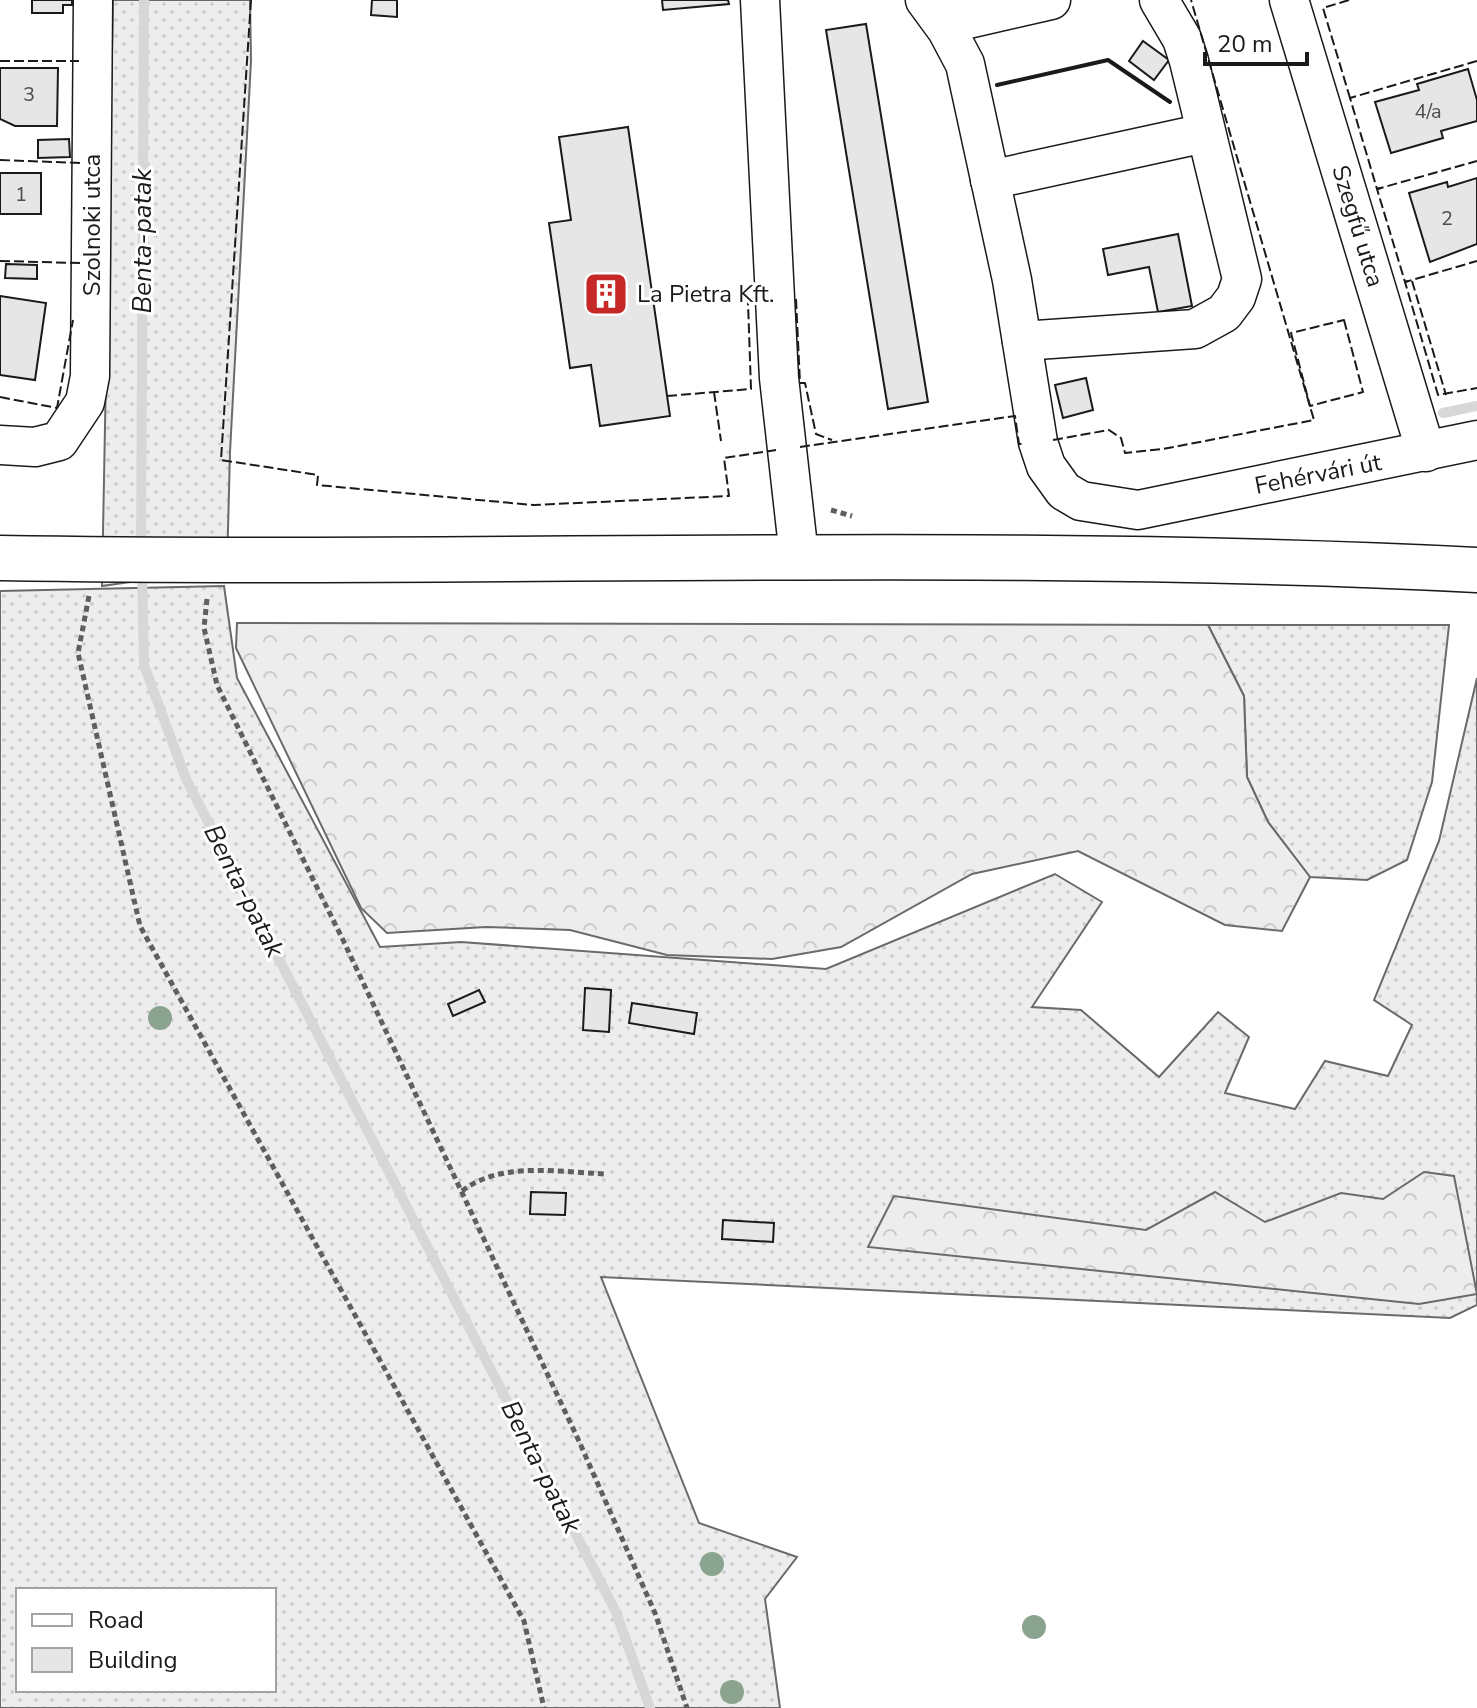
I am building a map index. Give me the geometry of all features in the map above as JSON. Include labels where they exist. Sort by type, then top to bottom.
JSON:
[{"type":"main road","points":[[0,558],[799,556],[1344,564],[1477,570]]},
{"type":"street","name":"Szolnoki utca","points":[[0,445],[35,447],[59,441],[85,402],[90,376],[93,0]]},
{"type":"street","points":[[760,0],[779,378],[799,556]]},
{"type":"street","points":[[928,0],[968,19],[1051,0]]},
{"type":"street","name":"Fehérvári út","points":[[928,0],[965,64],[1022,341],[1038,442],[1054,480],[1081,501],[1138,510],[1477,440]]},
{"type":"street","points":[[1022,341],[1195,329],[1224,313],[1236,297],[1242,279],[1182,39],[1159,0]]},
{"type":"street","name":"Szegfű utca","points":[[1289,0],[1426,452]]},
{"type":"street","points":[[990,180],[1205,133]]},
{"type":"path","points":[[198,558],[204,628],[217,685],[462,1191],[578,1439],[655,1613],[687,1708]]},
{"type":"path","points":[[96,560],[78,653],[140,926],[524,1621],[544,1708]]},
{"type":"path","points":[[462,1191],[480,1177],[529,1170],[606,1174]]},
{"type":"green space","points":[[113,0],[250,0],[251,61],[230,452],[227,568],[102,586]]},
{"type":"green space","points":[[224,586],[237,678],[380,947],[461,942],[826,969],[1055,874],[1102,902],[1032,1007],[1081,1010],[1159,1077],[1218,1012],[1249,1037],[1225,1093],[1295,1109],[1325,1061],[1388,1076],[1412,1025],[1374,1000],[1439,841],[1477,678],[1477,1305],[1450,1318],[601,1277],[699,1523],[797,1557],[765,1599],[780,1708],[0,1708],[0,591]]},
{"type":"green space","points":[[237,623],[1208,625],[1244,696],[1247,777],[1268,822],[1310,877],[1282,931],[1225,925],[1078,851],[972,874],[841,947],[772,959],[667,955],[570,930],[486,927],[387,933],[361,908],[236,648]]},
{"type":"green space","points":[[1208,625],[1449,625],[1432,782],[1407,860],[1367,880],[1310,877],[1268,822],[1247,777],[1244,696]]},
{"type":"green space","points":[[1424,1172],[1454,1176],[1477,1294],[1419,1304],[868,1247],[894,1196],[1146,1230],[1215,1192],[1265,1222],[1341,1193],[1383,1199]]},
{"type":"building","points":[[32,0],[72,0],[72,5],[63,5],[63,13],[32,13]]},
{"type":"building","points":[[372,0],[397,0],[397,17],[371,15]]},
{"type":"building","points":[[662,0],[728,0],[729,4],[663,10]]},
{"type":"building","points":[[866,24],[928,402],[888,409],[826,30]]},
{"type":"building","points":[[1143,41],[1169,60],[1154,80],[1129,61]]},
{"type":"building","points":[[0,68],[58,68],[57,126],[15,126],[0,119]]},
{"type":"building","points":[[1468,69],[1477,100],[1477,121],[1441,131],[1443,138],[1391,153],[1375,102],[1419,90],[1417,84]]},
{"type":"building","name":"La Pietra Kft.","points":[[628,127],[670,416],[600,426],[591,365],[570,368],[549,223],[571,220],[559,137]]},
{"type":"building","points":[[69,139],[70,157],[38,158],[38,140]]},
{"type":"building","points":[[0,173],[41,173],[41,214],[0,214]]},
{"type":"building","points":[[1477,178],[1477,244],[1430,262],[1409,193],[1447,182],[1448,187]]},
{"type":"building","points":[[1178,234],[1192,306],[1158,312],[1149,267],[1108,275],[1103,249]]},
{"type":"building","points":[[6,264],[37,265],[37,279],[5,278]]},
{"type":"building","points":[[0,296],[46,303],[35,380],[0,375]]},
{"type":"building","points":[[1086,378],[1093,410],[1063,418],[1055,385]]},
{"type":"building","points":[[585,988],[611,990],[609,1032],[583,1030]]},
{"type":"building","points":[[479,990],[485,1002],[453,1016],[448,1004]]},
{"type":"building","points":[[632,1003],[697,1013],[694,1034],[629,1023]]},
{"type":"building","points":[[531,1192],[566,1193],[565,1215],[530,1214]]},
{"type":"building","points":[[723,1220],[774,1223],[773,1242],[722,1239]]},
{"type":"waterway","name":"Benta-patak","points":[[141,550],[144,0]]},
{"type":"waterway","points":[[1443,413],[1477,406]]},
{"type":"waterway","name":"Benta-patak","points":[[142,570],[144,665],[186,779],[616,1612],[650,1708]]},
{"type":"fence","points":[[251,0],[221,460],[318,475],[317,485],[533,505],[729,496],[724,458],[776,450]]},
{"type":"fence","points":[[1053,440],[1109,430],[1121,438],[1125,453],[1163,449],[1314,420],[1191,0]]},
{"type":"fence","points":[[1349,0],[1323,8],[1350,98],[1353,97]]},
{"type":"fence","points":[[0,61],[79,61]]},
{"type":"fence","points":[[1477,61],[1350,98],[1377,189],[1477,161]]},
{"type":"fence","points":[[0,160],[80,163]]},
{"type":"fence","points":[[1381,188],[1377,189],[1405,282],[1477,261]]},
{"type":"fence","points":[[0,261],[80,263]]},
{"type":"fence","points":[[1408,281],[1405,282],[1438,395],[1477,388]]},
{"type":"fence","points":[[1412,281],[1446,395]]},
{"type":"fence","points":[[796,299],[800,383],[805,383],[816,434],[832,440]]},
{"type":"fence","points":[[667,396],[751,389],[748,302]]},
{"type":"fence","points":[[0,397],[57,408],[73,320]]},
{"type":"fence","points":[[1344,320],[1363,392],[1310,406],[1291,333],[1344,320]]},
{"type":"fence","points":[[714,392],[721,441]]},
{"type":"fence","points":[[800,447],[1015,416],[1019,444],[1025,444]]},
{"type":"wall","points":[[997,85],[1108,60],[1170,102]]},
{"type":"place","name":"La Pietra Kft.","points":[[606,294]]}]
